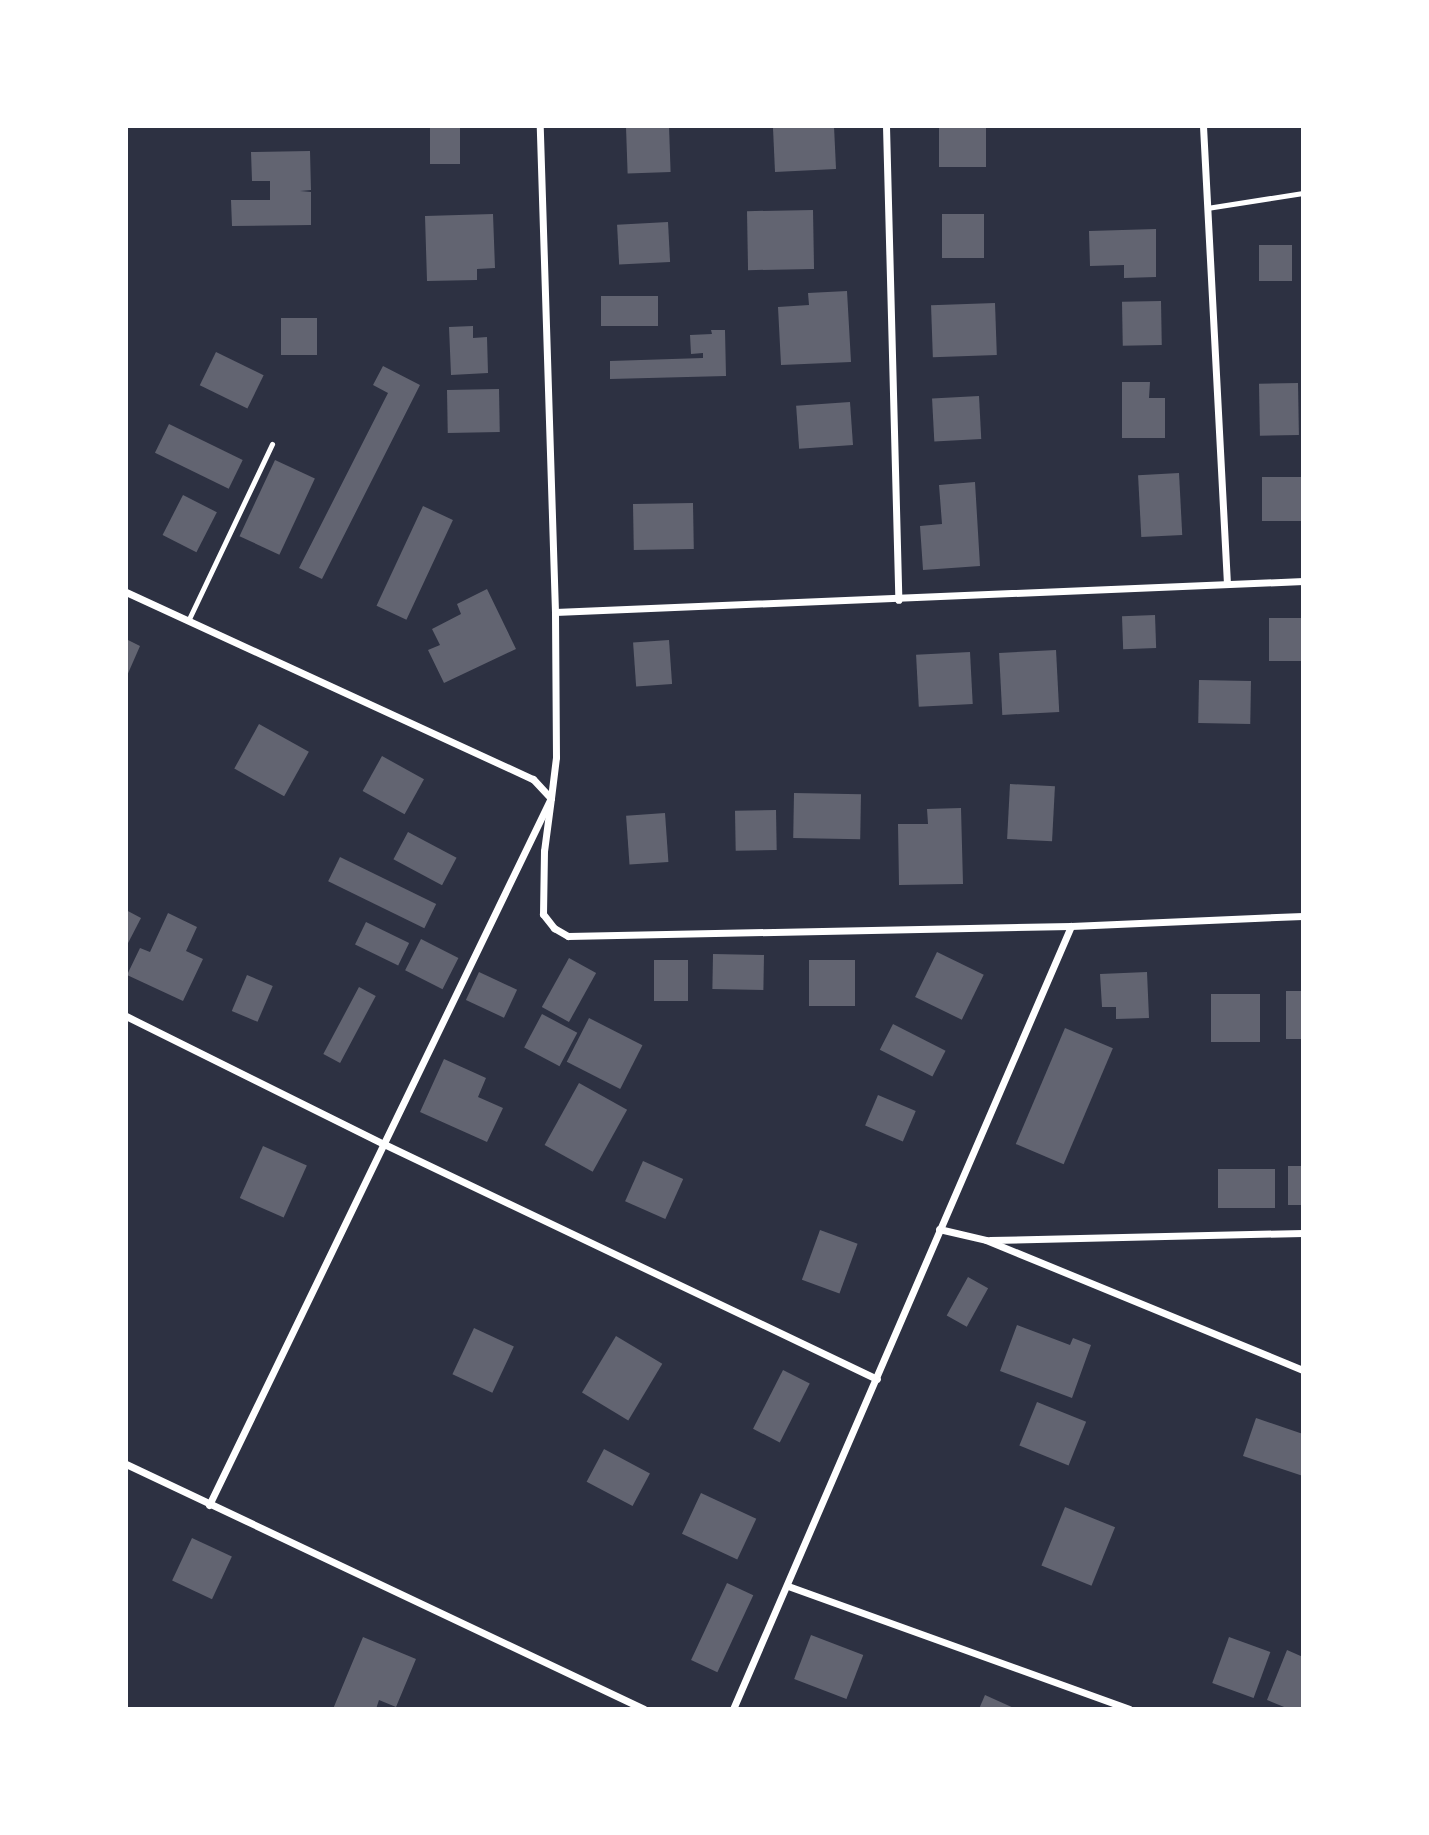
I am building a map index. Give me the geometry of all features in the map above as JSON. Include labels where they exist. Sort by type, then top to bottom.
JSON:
[{"type":"street","points":[[540,126],[555,612],[556,757],[544,851],[543,914],[554,928],[568,936],[1071,926],[1303,916]]},
{"type":"street","points":[[886,126],[898,600]]},
{"type":"street","points":[[1203,126],[1227,582]]},
{"type":"street","points":[[555,612],[898,600],[1227,582],[1303,581]]},
{"type":"street","points":[[126,592],[533,779],[551,798]]},
{"type":"street","points":[[209,1505],[551,798]]},
{"type":"street","points":[[733,1709],[789,1586],[939,1229],[1071,926]]},
{"type":"street","points":[[126,1016],[384,1144],[877,1379]]},
{"type":"street","points":[[939,1229],[986,1240],[1303,1370]]},
{"type":"street","points":[[986,1240],[1303,1233]]},
{"type":"street","points":[[126,1464],[644,1709]]},
{"type":"street","points":[[789,1586],[1129,1709]]},
{"type":"lane","points":[[1207,208],[1303,193]]},
{"type":"lane","points":[[188,621],[272,444]]},
{"type":"building","points":[[430,126],[460,126],[460,164],[430,164]]},
{"type":"building","points":[[669,126],[671,172],[628,173],[626,128]]},
{"type":"building","points":[[834,126],[836,169],[775,172],[773,128]]},
{"type":"building","points":[[939,126],[986,126],[986,167],[939,167]]},
{"type":"building","points":[[310,151],[311,190],[300,191],[311,192],[311,225],[232,226],[231,200],[270,200],[270,181],[252,181],[251,152]]},
{"type":"building","points":[[813,210],[814,269],[748,270],[747,211]]},
{"type":"building","points":[[493,214],[495,268],[477,269],[477,280],[427,281],[425,216]]},
{"type":"building","points":[[942,214],[984,214],[984,258],[942,258]]},
{"type":"building","points":[[668,222],[670,262],[619,265],[617,225]]},
{"type":"building","points":[[1156,229],[1156,277],[1124,278],[1124,265],[1090,266],[1089,231]]},
{"type":"building","points":[[1259,245],[1292,245],[1292,281],[1259,281]]},
{"type":"building","points":[[847,291],[851,362],[781,365],[778,307],[809,305],[808,293]]},
{"type":"building","points":[[601,296],[658,296],[658,326],[601,326]]},
{"type":"building","points":[[1161,301],[1162,345],[1123,346],[1122,302]]},
{"type":"building","points":[[995,303],[997,355],[933,357],[931,305]]},
{"type":"building","points":[[281,318],[317,318],[317,355],[281,355]]},
{"type":"building","points":[[473,326],[473,338],[487,337],[488,373],[451,375],[449,327]]},
{"type":"building","points":[[711,330],[725,330],[726,376],[610,379],[610,361],[703,358],[703,353],[691,354],[690,335],[712,334]]},
{"type":"building","points":[[216,352],[264,375],[247,408],[200,385]]},
{"type":"building","points":[[383,366],[420,385],[322,579],[299,568],[388,393],[373,385]]},
{"type":"building","points":[[1122,382],[1150,382],[1149,398],[1165,398],[1165,438],[1122,438]]},
{"type":"building","points":[[1298,383],[1299,435],[1260,436],[1259,384]]},
{"type":"building","points":[[499,389],[500,432],[448,433],[447,390]]},
{"type":"building","points":[[979,396],[981,439],[934,441],[932,398]]},
{"type":"building","points":[[850,402],[853,445],[799,449],[796,406]]},
{"type":"building","points":[[169,424],[243,460],[229,489],[155,453]]},
{"type":"building","points":[[275,460],[315,479],[279,555],[240,536]]},
{"type":"building","points":[[1179,473],[1182,535],[1141,537],[1138,475]]},
{"type":"building","points":[[1262,477],[1303,477],[1303,521],[1262,521]]},
{"type":"building","points":[[975,482],[980,566],[923,570],[920,526],[942,524],[939,485]]},
{"type":"building","points":[[183,495],[217,512],[196,552],[163,535]]},
{"type":"building","points":[[693,503],[694,549],[634,550],[633,504]]},
{"type":"building","points":[[423,506],[453,520],[406,620],[377,606]]},
{"type":"building","points":[[487,589],[516,649],[444,683],[428,650],[440,645],[432,629],[461,614],[457,604]]},
{"type":"building","points":[[1155,615],[1156,648],[1123,649],[1122,616]]},
{"type":"building","points":[[1269,618],[1303,618],[1303,661],[1269,661]]},
{"type":"building","points":[[126,639],[140,646],[126,678]]},
{"type":"building","points":[[669,640],[672,684],[636,686],[633,643]]},
{"type":"building","points":[[1056,650],[1059,712],[1002,715],[999,653]]},
{"type":"building","points":[[970,652],[973,704],[919,707],[916,655]]},
{"type":"building","points":[[1199,680],[1251,681],[1250,724],[1198,723]]},
{"type":"building","points":[[259,724],[309,752],[284,796],[234,769]]},
{"type":"building","points":[[382,756],[424,779],[405,814],[363,791]]},
{"type":"building","points":[[1010,784],[1055,786],[1052,841],[1007,839]]},
{"type":"building","points":[[794,793],[861,794],[860,839],[793,838]]},
{"type":"building","points":[[961,808],[963,884],[899,885],[898,824],[928,824],[927,809]]},
{"type":"building","points":[[776,810],[777,850],[736,851],[735,811]]},
{"type":"building","points":[[665,813],[668,862],[630,865],[626,816]]},
{"type":"building","points":[[408,832],[457,858],[442,885],[393,859]]},
{"type":"building","points":[[340,857],[436,904],[424,928],[328,881]]},
{"type":"building","points":[[126,910],[141,918],[126,947]]},
{"type":"building","points":[[168,913],[197,927],[186,951],[203,959],[183,1001],[127,975],[140,948],[150,952]]},
{"type":"building","points":[[366,922],[409,943],[398,966],[355,944]]},
{"type":"building","points":[[421,939],[458,958],[443,989],[405,970]]},
{"type":"building","points":[[937,952],[984,975],[962,1020],[915,997]]},
{"type":"building","points":[[713,954],[764,955],[763,990],[712,989]]},
{"type":"building","points":[[569,958],[596,973],[569,1022],[542,1007]]},
{"type":"building","points":[[654,960],[688,960],[688,1001],[654,1001]]},
{"type":"building","points":[[809,960],[855,960],[855,1006],[809,1006]]},
{"type":"building","points":[[479,972],[517,990],[504,1018],[466,1000]]},
{"type":"building","points":[[1147,972],[1149,1018],[1116,1019],[1116,1007],[1102,1007],[1100,974]]},
{"type":"building","points":[[247,975],[273,986],[258,1022],[232,1011]]},
{"type":"building","points":[[359,987],[376,996],[340,1063],[323,1054]]},
{"type":"building","points":[[1286,991],[1303,991],[1303,1039],[1286,1039]]},
{"type":"building","points":[[1211,994],[1260,994],[1260,1042],[1211,1042]]},
{"type":"building","points":[[542,1014],[577,1033],[559,1066],[524,1048]]},
{"type":"building","points":[[589,1018],[642,1045],[620,1089],[567,1062]]},
{"type":"building","points":[[893,1024],[946,1051],[932,1077],[880,1050]]},
{"type":"building","points":[[1065,1028],[1113,1048],[1064,1164],[1016,1144]]},
{"type":"building","points":[[444,1059],[486,1078],[478,1097],[503,1108],[487,1142],[420,1112]]},
{"type":"building","points":[[579,1083],[627,1110],[593,1172],[545,1145]]},
{"type":"building","points":[[878,1095],[916,1111],[903,1141],[865,1125]]},
{"type":"building","points":[[263,1146],[307,1166],[284,1218],[240,1198]]},
{"type":"building","points":[[643,1161],[683,1179],[665,1219],[625,1201]]},
{"type":"building","points":[[1288,1166],[1303,1166],[1303,1205],[1288,1205]]},
{"type":"building","points":[[1218,1169],[1275,1169],[1275,1208],[1218,1208]]},
{"type":"building","points":[[820,1230],[858,1244],[839,1293],[802,1280]]},
{"type":"building","points":[[968,1277],[988,1288],[967,1327],[947,1315]]},
{"type":"building","points":[[1017,1325],[1070,1345],[1073,1338],[1091,1345],[1072,1398],[1000,1371]]},
{"type":"building","points":[[474,1328],[514,1347],[492,1393],[452,1374]]},
{"type":"building","points":[[616,1336],[662,1364],[628,1420],[582,1393]]},
{"type":"building","points":[[783,1370],[810,1384],[780,1442],[753,1429]]},
{"type":"building","points":[[1037,1402],[1086,1422],[1069,1465],[1019,1446]]},
{"type":"building","points":[[1256,1418],[1303,1434],[1303,1476],[1243,1456]]},
{"type":"building","points":[[604,1449],[650,1473],[633,1506],[587,1482]]},
{"type":"building","points":[[701,1493],[756,1519],[737,1560],[682,1534]]},
{"type":"building","points":[[1065,1507],[1115,1527],[1091,1586],[1041,1565]]},
{"type":"building","points":[[192,1538],[232,1557],[212,1599],[172,1581]]},
{"type":"building","points":[[727,1583],[753,1595],[717,1672],[691,1660]]},
{"type":"building","points":[[811,1635],[863,1655],[846,1699],[794,1679]]},
{"type":"building","points":[[363,1637],[416,1659],[396,1707],[379,1700],[376,1709],[333,1709]]},
{"type":"building","points":[[1229,1637],[1270,1652],[1254,1698],[1212,1683]]},
{"type":"building","points":[[1287,1650],[1303,1657],[1303,1709],[1289,1709],[1267,1700]]},
{"type":"building","points":[[985,1695],[1016,1709],[979,1709]]}]
